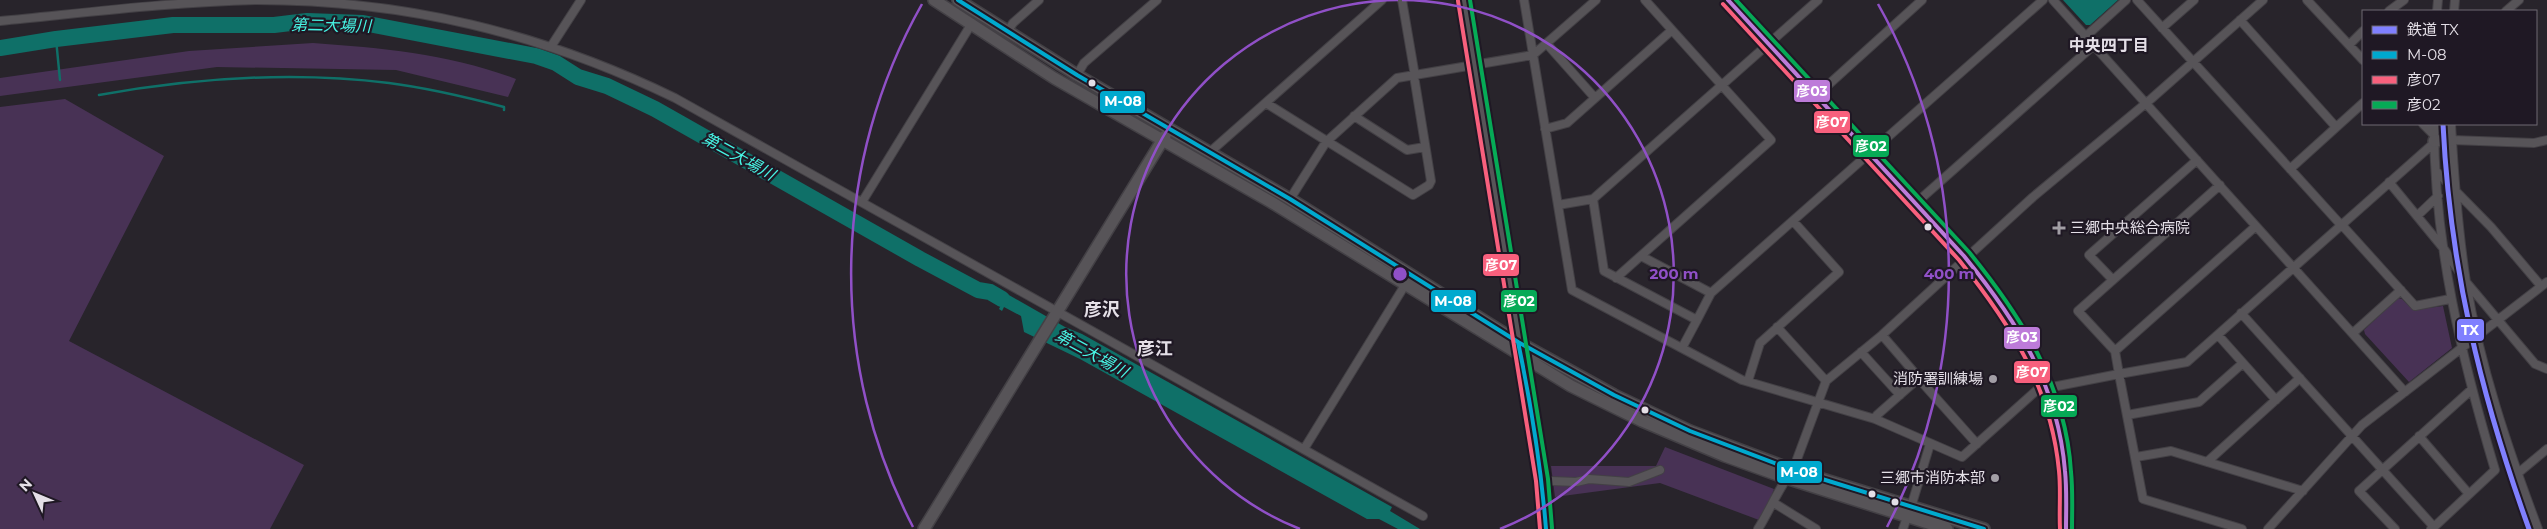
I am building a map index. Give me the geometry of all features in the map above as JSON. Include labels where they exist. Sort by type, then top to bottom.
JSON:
[{"type":"street","points":[[141,0],[142,9]]},
{"type":"street","points":[[0,20],[257,0],[323,2],[407,10],[447,17],[552,45],[629,76],[675,98],[862,202],[1055,316],[1304,449],[1423,516]]},
{"type":"street","points":[[552,45],[581,0]]},
{"type":"street","points":[[934,0],[1054,78],[1271,202],[1523,358],[1587,394],[1642,421],[1709,450],[1909,512],[1984,529]]},
{"type":"street","points":[[958,0],[1077,75],[1290,199],[1518,342],[1614,395],[1690,431],[1789,474]]},
{"type":"street","points":[[1008,31],[1013,23],[1039,0]]},
{"type":"street","points":[[1077,75],[1084,63],[1156,0]]},
{"type":"street","points":[[1210,152],[1382,0]]},
{"type":"street","points":[[1266,104],[1413,195],[1429,185],[1431,181],[1402,0]]},
{"type":"street","points":[[1464,0],[1518,342],[1523,358],[1542,480],[1546,529]]},
{"type":"street","points":[[1524,0],[1572,290],[1748,381],[1875,419],[1962,457],[2037,390],[2187,362],[2434,140],[2534,143],[2547,140]]},
{"type":"street","points":[[1290,199],[1326,142],[1397,78],[1532,55],[1596,0]]},
{"type":"street","points":[[1616,278],[1771,140],[1645,0]]},
{"type":"street","points":[[1728,0],[1965,257],[2010,313],[2034,355],[2048,387],[2064,456],[2066,529]]},
{"type":"street","points":[[1558,204],[1593,200],[1818,0]]},
{"type":"street","points":[[1816,95],[1922,0]]},
{"type":"street","points":[[1682,348],[1711,293],[2043,0]]},
{"type":"street","points":[[2053,0],[2405,392]]},
{"type":"street","points":[[2085,37],[2126,0]]},
{"type":"street","points":[[2137,0],[2415,306],[2450,299]]},
{"type":"street","points":[[2162,28],[2194,0]]},
{"type":"street","points":[[1758,529],[1789,474],[1826,381],[1882,335],[1965,257],[2033,197],[2146,103],[2263,0]]},
{"type":"street","points":[[2307,0],[2362,59]]},
{"type":"street","points":[[2391,10],[2404,0]]},
{"type":"street","points":[[2507,10],[2521,0]]},
{"type":"street","points":[[2240,20],[2336,127]]},
{"type":"street","points":[[862,202],[972,23]]},
{"type":"street","points":[[1545,128],[1567,123],[1672,30]]},
{"type":"street","points":[[2349,45],[2362,32]]},
{"type":"street","points":[[1547,44],[1595,98]]},
{"type":"street","points":[[1916,203],[2094,45]]},
{"type":"street","points":[[2290,169],[2362,104]]},
{"type":"street","points":[[1354,116],[1407,150],[1425,147]]},
{"type":"street","points":[[2424,125],[2434,140]]},
{"type":"street","points":[[2241,313],[2432,528],[2495,470],[2471,390],[2450,299],[2438,196],[2434,125]]},
{"type":"street","points":[[2451,125],[2455,190],[2466,282],[2496,405],[2517,474],[2538,529]]},
{"type":"street","points":[[924,529],[1170,128]]},
{"type":"street","points":[[2113,280],[2089,255],[2197,160]]},
{"type":"street","points":[[2268,529],[2351,436],[2460,348],[2544,284],[2436,171]]},
{"type":"street","points":[[2388,182],[2444,249],[2466,282],[2535,364],[2547,369]]},
{"type":"street","points":[[2220,185],[2078,311],[2116,352],[2143,499],[2242,529]]},
{"type":"street","points":[[2416,216],[2438,196]]},
{"type":"street","points":[[1593,200],[1604,271],[1697,320]]},
{"type":"street","points":[[1748,381],[1760,343],[1839,272],[1793,221]]},
{"type":"street","points":[[2116,352],[2256,226]]},
{"type":"street","points":[[1641,256],[1711,293]]},
{"type":"street","points":[[1304,449],[1405,285]]},
{"type":"street","points":[[2353,333],[2400,290]]},
{"type":"street","points":[[1777,327],[1826,381]]},
{"type":"street","points":[[1882,335],[1918,379],[1977,444]]},
{"type":"street","points":[[2218,335],[2276,400]]},
{"type":"street","points":[[1861,352],[1900,395]]},
{"type":"street","points":[[2127,415],[2199,402],[2243,363]]},
{"type":"street","points":[[2207,462],[2300,378]]},
{"type":"street","points":[[1875,419],[1877,415],[1918,379]]},
{"type":"street","points":[[2395,529],[2359,491],[2471,390]]},
{"type":"street","points":[[2419,436],[2469,494]]},
{"type":"street","points":[[1903,529],[1930,444]]},
{"type":"street","points":[[2517,474],[2547,449]]},
{"type":"street","points":[[2136,457],[2171,452],[2303,490]]},
{"type":"street","points":[[1551,481],[1576,482],[1589,479],[1629,482],[1660,470]]},
{"type":"street","points":[[1774,503],[1816,529]]},
{"type":"street","points":[[1909,512],[1947,529]]},
{"type":"shaded area","points":[[313,43],[391,50],[441,58],[491,70],[516,79],[508,97],[396,70],[217,67],[0,96],[0,78],[189,51]]},
{"type":"shaded area","points":[[65,99],[164,156],[69,341],[304,465],[270,529],[0,529],[0,107]]},
{"type":"shaded area","points":[[2398,298],[2402,299],[2413,310],[2443,306],[2452,348],[2409,382],[2365,334],[2364,330]]},
{"type":"shaded area","points":[[1665,447],[1774,489],[1759,520],[1660,483],[1555,497],[1551,466],[1656,466]]},
{"type":"water","points":[[2063,0],[2118,0],[2090,25],[2086,25]]},
{"type":"water","points":[[982,287],[995,287],[1065,327],[1082,334],[1392,507],[1390,511],[1420,529],[1398,529],[1379,519],[1367,519],[1080,359],[1024,332],[1021,316],[1004,307],[1002,311],[999,309],[1001,305],[981,294]]},
{"type":"waterway","name":"第二大場川","points":[[0,48],[56,39],[173,25],[274,25],[307,21],[363,23],[536,56],[556,63],[578,77],[607,86],[655,109],[920,259],[978,290],[990,292],[1002,299]]},
{"type":"waterway","points":[[56,39],[60,80]]},
{"type":"waterway","points":[[99,95],[171,84],[207,81],[244,78],[317,77],[353,79],[418,87],[504,107],[504,110]]},
{"type":"rail line","name":"TX","points":[[2443,125],[2452,229],[2470,329],[2496,429],[2529,529]]},
{"type":"transit line","name":"M-08","points":[[958,0],[1077,75],[1290,199],[1518,342],[1614,395],[1690,431],[1793,470],[1984,529]]},
{"type":"transit line","name":"彦02","points":[[1470,0],[1548,479],[1552,528]]},
{"type":"transit line","name":"彦03","points":[[1728,0],[1964,256],[2001,305],[2017,330],[2032,356],[2054,410],[2061,440],[2065,471],[2066,529]]},
{"type":"transit line","name":"彦02","points":[[1736,0],[1969,252],[2023,327],[2038,354],[2060,410],[2067,440],[2071,472],[2072,529]]},
{"type":"transit line","name":"彦07","points":[[1458,1],[1536,481],[1540,529]]},
{"type":"transit line","name":"彦07","points":[[1723,4],[1959,260],[1978,284],[2011,333],[2026,358],[2038,384],[2055,440],[2060,478],[2060,529]]},
{"type":"transit line","name":"M-08","points":[[1518,342],[1535,435],[1546,529]]},
{"type":"place","name":"三郷中央総合病院","points":[[2059,228]]},
{"type":"place","name":"消防署訓練場","points":[[1993,379]]},
{"type":"place","name":"三郷市消防本部","points":[[1995,478]]},
{"type":"district","name":"中央四丁目","points":[[2109,45]]},
{"type":"district","name":"彦沢","points":[[1102,310]]},
{"type":"district","name":"彦江","points":[[1155,349]]}]
